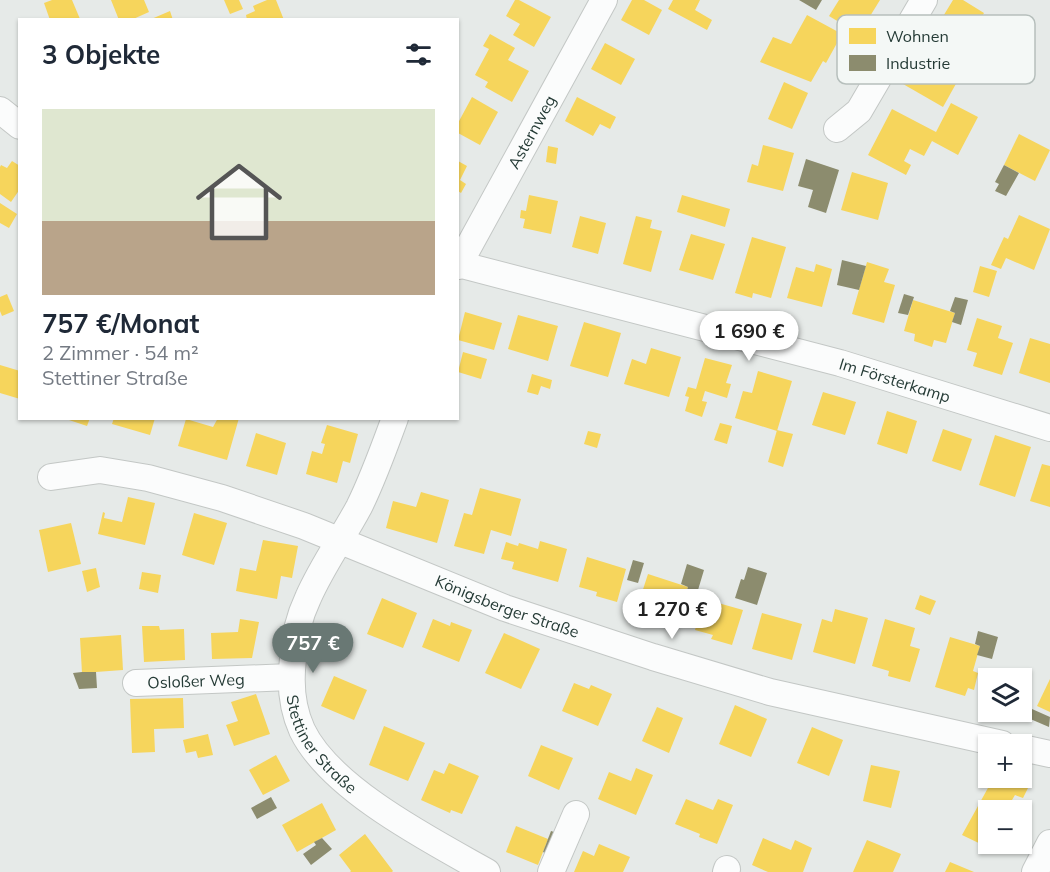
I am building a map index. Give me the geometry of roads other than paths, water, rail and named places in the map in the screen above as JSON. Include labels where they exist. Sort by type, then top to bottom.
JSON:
[{"type":"street","name":"Asternweg","points":[[459,263],[604,0]]},
{"type":"street","points":[[915,15],[924,0]]},
{"type":"street","points":[[837,129],[858,111],[874,84]]},
{"type":"street","points":[[0,110],[18,124]]},
{"type":"street","name":"Im Försterkamp","points":[[459,265],[840,363],[1050,428]]},
{"type":"street","name":"Stettiner Straße","points":[[394,420],[360,504],[320,573],[298,623],[291,677],[294,703],[303,730],[318,755],[349,786],[375,805],[488,872]]},
{"type":"street","name":"Königsberger Straße","points":[[51,477],[100,470],[148,478],[222,498],[304,526],[505,608],[664,660],[770,692],[978,739]]},
{"type":"street","name":"Osloßer Weg","points":[[136,683],[291,677]]},
{"type":"street","points":[[1032,750],[1050,754]]},
{"type":"street","points":[[551,872],[576,814]]},
{"type":"street","points":[[1035,872],[1050,843]]}]
